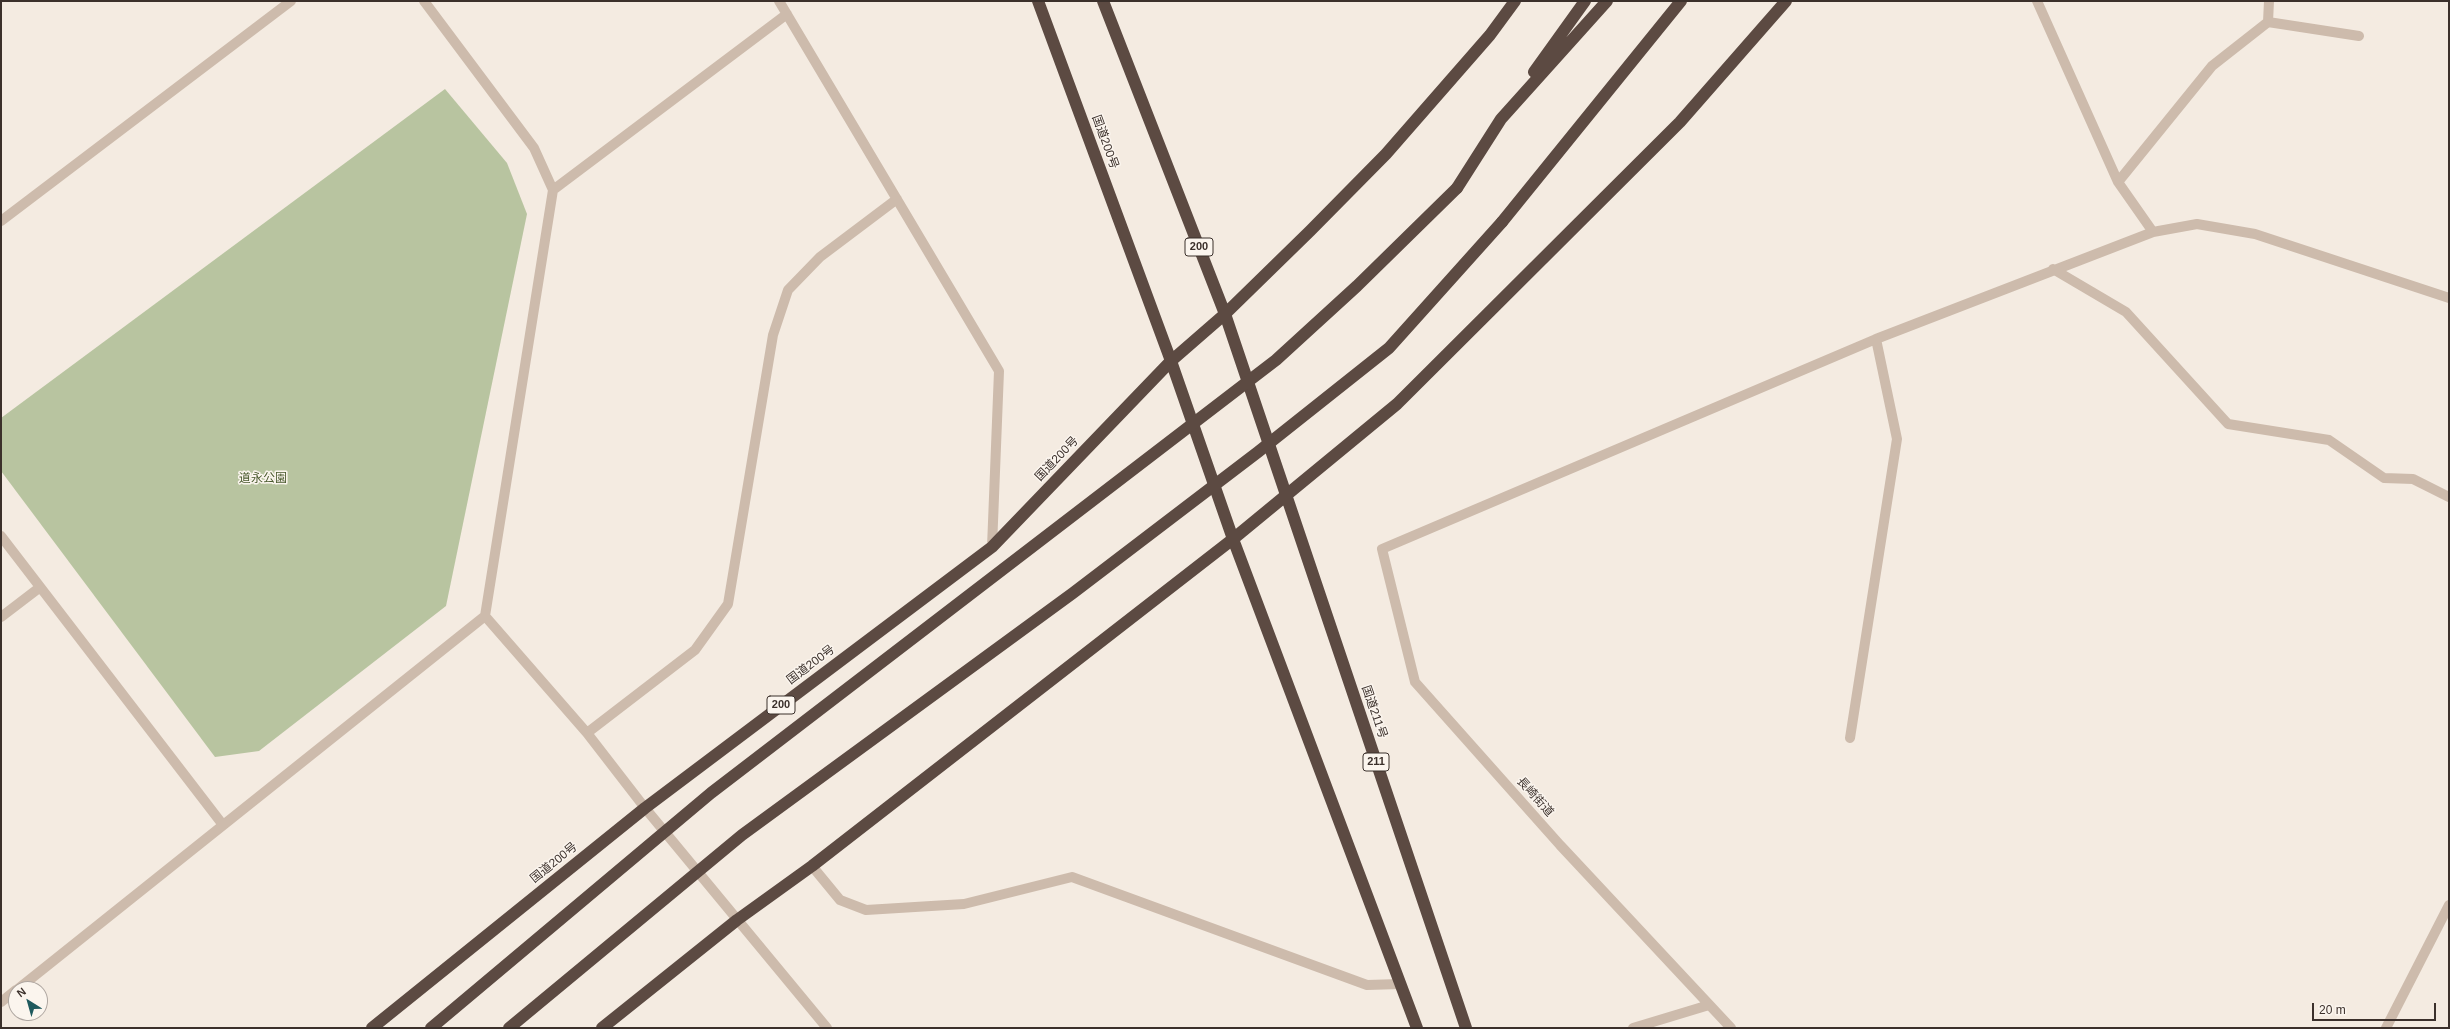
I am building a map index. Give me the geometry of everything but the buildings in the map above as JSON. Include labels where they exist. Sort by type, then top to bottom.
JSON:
[{"type":"highway","name":"国道200号","points":[[1038,1],[1170,361],[1233,539]]},
{"type":"highway","name":"200","points":[[1103,1],[1225,314],[1286,496]]},
{"type":"highway","name":"国道200号","points":[[372,1028],[645,808],[992,547],[1170,361],[1225,314],[1386,154],[1490,35],[1515,1]]},
{"type":"highway","points":[[431,1028],[711,793],[1276,360],[1357,286],[1457,188],[1501,119],[1585,1]]},
{"type":"highway","points":[[1501,119],[1607,1]]},
{"type":"highway","points":[[509,1028],[742,835],[1073,593],[1258,452],[1389,348],[1502,222],[1681,1]]},
{"type":"highway","points":[[602,1028],[737,920],[812,866],[1233,539],[1402,398],[1680,122],[1786,1]]},
{"type":"highway","name":"国道211号","points":[[1286,496],[1466,1028]]},
{"type":"highway","points":[[1233,539],[1416,1028]]},
{"type":"street","points":[[1,220],[291,1]]},
{"type":"street","points":[[28,981],[485,616],[554,190],[534,148],[424,1]]},
{"type":"street","points":[[779,1],[1000,371],[992,547]]},
{"type":"street","points":[[2037,1],[2118,182],[2153,232]]},
{"type":"street","points":[[2268,22],[2269,1]]},
{"type":"street","points":[[554,190],[787,14]]},
{"type":"street","points":[[2118,182],[2212,66],[2268,22],[2359,36]]},
{"type":"street","points":[[587,733],[695,650],[728,604],[773,335],[788,290],[820,257],[897,199]]},
{"type":"street","points":[[1850,738],[1897,439],[1876,339],[2053,269],[2153,232],[2197,224],[2255,234],[2449,298]]},
{"type":"street","points":[[2053,269],[2126,312],[2228,424],[2329,440],[2384,478],[2414,479],[2449,497]]},
{"type":"street","name":"長崎街道","points":[[1731,1028],[1560,845],[1415,682],[1382,549],[1876,339]]},
{"type":"street","points":[[1,536],[39,588],[223,825]]},
{"type":"street","points":[[1,617],[39,588]]},
{"type":"street","points":[[485,616],[587,733],[645,808],[827,1028]]},
{"type":"street","points":[[812,866],[840,900],[866,910],[964,904],[1072,877],[1367,985],[1400,984]]},
{"type":"street","points":[[2386,1028],[2449,905]]},
{"type":"street","points":[[1633,1028],[1709,1005]]},
{"type":"green space","name":"道永公園","points":[[445,89],[507,163],[527,214],[446,606],[259,751],[215,757],[1,471],[1,418]]}]
